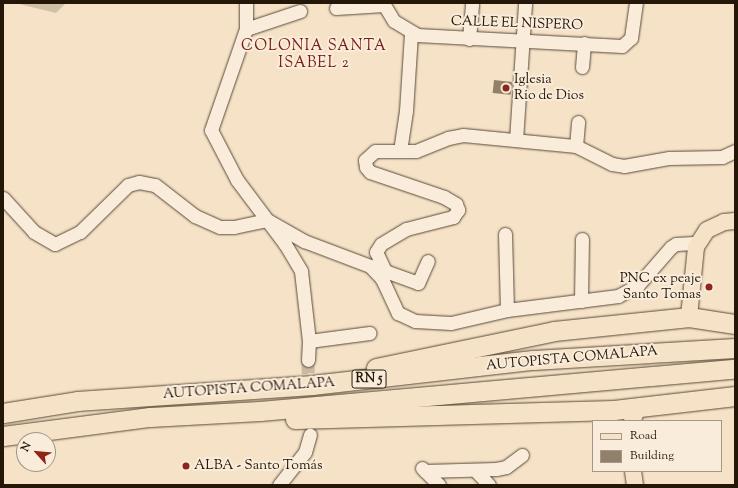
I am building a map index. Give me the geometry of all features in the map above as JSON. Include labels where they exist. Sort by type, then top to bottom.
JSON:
[{"type":"highway","points":[[289,385],[313,378],[373,369],[554,331],[689,317],[735,324]]},
{"type":"highway","name":"AUTOPISTA COMALAPA","points":[[3,413],[76,401],[376,379],[533,360],[735,348]]},
{"type":"highway","name":"AUTOPISTA COMALAPA","points":[[3,436],[150,417],[260,411],[735,369]]},
{"type":"highway","points":[[150,417],[244,420],[618,416],[735,396]]},
{"type":"main road","points":[[689,317],[694,253],[698,243],[712,227],[724,222],[735,221]]},
{"type":"main road","points":[[633,472],[635,485]]},
{"type":"street","points":[[246,3],[246,29],[210,130],[237,180],[267,220],[301,271],[309,340],[308,360]]},
{"type":"street","points":[[469,39],[472,3]]},
{"type":"street","points":[[516,140],[524,41],[525,3]]},
{"type":"street","name":"CALLE EL NISPERO","points":[[411,33],[469,39],[584,43],[622,46],[631,38],[636,3]]},
{"type":"street","points":[[336,8],[384,4],[394,21],[411,33],[406,110],[400,151]]},
{"type":"street","points":[[246,29],[300,11]]},
{"type":"street","points":[[582,67],[584,43]]},
{"type":"street","points":[[576,146],[578,122]]},
{"type":"street","points":[[698,243],[676,244],[671,247],[638,285],[618,296],[507,310],[451,323],[415,321],[398,313],[376,252],[381,244],[406,229],[453,218],[458,210],[456,204],[444,197],[389,180],[370,172],[366,167],[365,160],[375,151],[416,150],[448,138],[463,135],[576,146],[612,164],[624,166],[669,158],[722,157],[735,151]]},
{"type":"street","points":[[3,198],[34,232],[55,244],[80,232],[128,185],[139,182],[155,185],[195,216],[220,227],[234,227],[267,220],[304,241],[370,266],[384,275],[418,283],[428,261]]},
{"type":"street","points":[[505,234],[507,310]]},
{"type":"street","points":[[581,301],[582,239]]},
{"type":"street","points":[[309,340],[369,333]]},
{"type":"street","points":[[279,485],[305,452],[310,435]]},
{"type":"street","points":[[440,485],[422,468],[476,471],[506,467],[522,455]]},
{"type":"street","points":[[476,471],[489,485]]},
{"type":"shaded area","points":[[15,3],[66,3],[56,13]]},
{"type":"building","name":"Iglesia Rio de Dios","points":[[494,80],[512,82],[511,95],[493,93]]},
{"type":"tunnel","points":[[308,360],[309,414]]},
{"type":"place","name":"Iglesia Rio de Dios","points":[[506,88]]},
{"type":"place","name":"PNC ex peaje Santo Tomas","points":[[709,287]]},
{"type":"place","name":"ALBA - Santo Tomás","points":[[186,466]]},
{"type":"district","name":"COLONIA SANTA ISABEL 2","points":[[314,54]]}]
